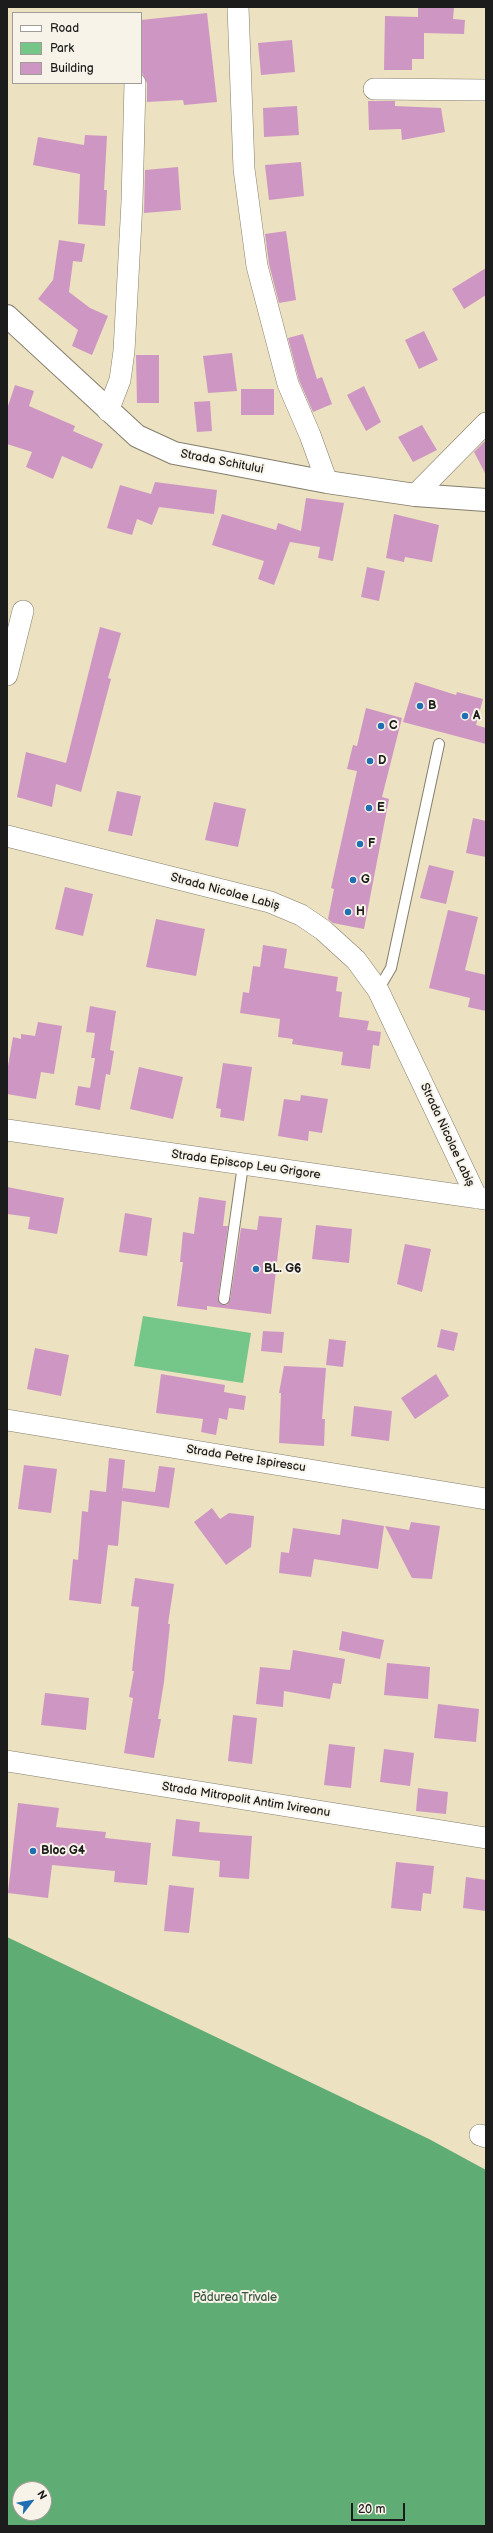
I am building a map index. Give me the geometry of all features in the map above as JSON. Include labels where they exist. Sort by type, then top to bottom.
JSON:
[{"type":"main road","name":"Strada Schitului","points":[[7,316],[108,411],[137,436],[174,453],[327,482],[415,495],[486,500]]},
{"type":"street","points":[[238,7],[244,169],[257,266],[288,384],[310,435],[327,482]]},
{"type":"street","points":[[108,411],[120,380],[124,351],[132,202],[135,84]]},
{"type":"street","points":[[374,89],[486,90]]},
{"type":"street","points":[[415,495],[486,423]]},
{"type":"street","points":[[7,675],[23,611]]},
{"type":"street","name":"Strada Nicolae Labiș","points":[[7,836],[270,902],[301,916],[324,930],[356,960],[378,990],[481,1198]]},
{"type":"street","name":"Strada Episcop Leu Grigore","points":[[7,1130],[481,1198]]},
{"type":"street","name":"Strada Petre Ispirescu","points":[[7,1420],[486,1499]]},
{"type":"street","name":"Strada Mitropolit Antim Ivireanu","points":[[7,1762],[486,1838]]},
{"type":"lane","points":[[378,990],[391,968],[439,744]]},
{"type":"lane","points":[[224,1299],[243,1165]]},
{"type":"green space","points":[[143,1316],[251,1333],[243,1383],[134,1366]]},
{"type":"green space","name":"Pădurea Trivale","points":[[7,1937],[429,2139],[486,2170],[486,2526],[7,2526]]},
{"type":"building","points":[[418,7],[454,7],[453,19],[465,20],[464,34],[424,33],[424,59],[412,59],[412,70],[384,70],[385,16],[418,17]]},
{"type":"building","points":[[207,13],[217,102],[184,105],[183,100],[147,102],[147,83],[142,73],[142,20]]},
{"type":"building","points":[[292,40],[295,72],[261,75],[258,43]]},
{"type":"building","points":[[368,101],[395,101],[395,106],[441,108],[445,132],[402,140],[401,129],[369,130]]},
{"type":"building","points":[[297,106],[299,135],[264,137],[263,108]]},
{"type":"building","points":[[85,135],[107,136],[104,190],[107,190],[105,226],[78,224],[80,174],[33,165],[38,137],[84,145]]},
{"type":"building","points":[[301,162],[304,196],[269,200],[265,165]]},
{"type":"building","points":[[178,167],[181,210],[144,213],[145,170]]},
{"type":"building","points":[[286,231],[296,300],[279,303],[269,264],[265,234]]},
{"type":"building","points":[[59,240],[85,244],[82,262],[73,261],[69,292],[90,308],[108,316],[92,355],[72,346],[78,330],[38,299],[53,280]]},
{"type":"building","points":[[486,268],[486,295],[464,309],[452,289]]},
{"type":"building","points":[[424,331],[438,360],[419,369],[405,340]]},
{"type":"building","points":[[303,334],[317,379],[322,377],[332,404],[313,412],[299,380],[288,338]]},
{"type":"building","points":[[232,353],[237,391],[208,393],[203,356]]},
{"type":"building","points":[[136,355],[159,355],[159,403],[137,403]]},
{"type":"building","points":[[15,385],[34,391],[29,406],[75,426],[73,431],[103,444],[92,469],[62,456],[53,479],[26,467],[32,452],[7,444],[7,409]]},
{"type":"building","points":[[364,386],[381,422],[366,431],[347,395]]},
{"type":"building","points":[[241,389],[274,389],[274,415],[241,415]]},
{"type":"building","points":[[210,401],[212,431],[197,432],[194,402]]},
{"type":"building","points":[[422,425],[437,450],[413,462],[398,437]]},
{"type":"building","points":[[486,440],[486,475],[474,452]]},
{"type":"building","points":[[155,482],[217,490],[214,514],[159,507],[152,525],[137,519],[132,535],[107,528],[120,485],[151,494]]},
{"type":"building","points":[[306,498],[344,503],[333,561],[318,558],[320,547],[290,542],[274,585],[258,579],[264,561],[212,545],[222,514],[276,530],[278,523],[301,531]]},
{"type":"building","points":[[394,514],[439,525],[432,562],[405,557],[404,562],[386,558]]},
{"type":"building","points":[[367,567],[385,571],[379,601],[361,597]]},
{"type":"building","points":[[100,627],[121,633],[108,678],[111,679],[81,792],[56,784],[52,807],[17,797],[26,752],[66,763]]},
{"type":"building","points":[[415,682],[456,695],[457,692],[483,699],[476,725],[486,728],[486,744],[403,722]]},
{"type":"building","points":[[366,708],[402,718],[382,797],[389,799],[364,929],[333,923],[328,919],[334,889],[331,888],[357,771],[347,769],[353,745],[357,746]]},
{"type":"building","points":[[117,791],[141,796],[132,836],[108,831]]},
{"type":"building","points":[[214,802],[246,809],[238,847],[205,840]]},
{"type":"building","points":[[473,818],[486,821],[486,857],[466,853]]},
{"type":"building","points":[[429,865],[454,871],[446,904],[420,898]]},
{"type":"building","points":[[65,887],[93,894],[83,936],[55,929]]},
{"type":"building","points":[[448,910],[478,917],[465,970],[486,975],[486,1011],[468,1007],[470,998],[429,988]]},
{"type":"building","points":[[156,919],[205,929],[196,976],[146,967]]},
{"type":"building","points":[[263,945],[287,949],[284,968],[338,977],[336,991],[342,992],[339,1017],[369,1021],[367,1030],[381,1032],[379,1046],[373,1045],[370,1069],[341,1065],[343,1052],[292,1044],[293,1039],[278,1037],[280,1019],[240,1013],[243,992],[249,993],[253,966],[260,967]]},
{"type":"building","points":[[90,1006],[116,1011],[110,1050],[114,1051],[110,1075],[106,1074],[100,1110],[75,1105],[78,1086],[90,1088],[95,1058],[91,1058],[95,1033],[86,1032]]},
{"type":"building","points":[[38,1022],[62,1026],[54,1074],[41,1072],[36,1099],[7,1094],[7,1072],[13,1037],[21,1039],[21,1034],[35,1036]]},
{"type":"building","points":[[223,1063],[252,1067],[244,1121],[220,1117],[221,1109],[216,1108]]},
{"type":"building","points":[[139,1067],[183,1077],[173,1119],[130,1109]]},
{"type":"building","points":[[301,1095],[328,1099],[322,1133],[309,1131],[308,1141],[278,1136],[284,1099],[300,1101]]},
{"type":"building","points":[[7,1187],[64,1198],[57,1234],[28,1229],[30,1217],[7,1214]]},
{"type":"building","points":[[199,1197],[226,1201],[223,1226],[228,1226],[218,1298],[223,1305],[227,1305],[230,1300],[241,1228],[257,1230],[259,1216],[282,1218],[271,1314],[207,1306],[207,1310],[177,1306],[183,1262],[180,1262],[183,1232],[194,1234]]},
{"type":"building","points":[[125,1213],[152,1218],[147,1256],[119,1252]]},
{"type":"building","points":[[316,1225],[352,1229],[349,1263],[312,1259]]},
{"type":"building","points":[[405,1244],[431,1249],[422,1292],[397,1284]]},
{"type":"building","points":[[441,1329],[458,1333],[454,1351],[437,1347]]},
{"type":"building","points":[[263,1331],[284,1332],[282,1353],[261,1351]]},
{"type":"building","points":[[329,1339],[346,1341],[343,1367],[326,1365]]},
{"type":"building","points":[[35,1348],[69,1355],[61,1396],[27,1389]]},
{"type":"building","points":[[284,1366],[326,1368],[322,1419],[325,1419],[324,1446],[279,1443],[281,1393],[279,1393]]},
{"type":"building","points":[[161,1374],[225,1385],[224,1392],[246,1396],[244,1410],[229,1408],[227,1420],[219,1418],[216,1435],[201,1432],[203,1419],[156,1413]]},
{"type":"building","points":[[436,1374],[449,1396],[415,1419],[401,1398]]},
{"type":"building","points":[[354,1406],[392,1411],[389,1441],[351,1436]]},
{"type":"building","points":[[109,1458],[125,1460],[122,1492],[123,1488],[155,1492],[159,1466],[175,1468],[169,1508],[122,1501],[118,1546],[108,1545],[101,1604],[69,1600],[73,1559],[78,1560],[82,1511],[88,1512],[90,1490],[106,1492]]},
{"type":"building","points":[[24,1465],[57,1469],[51,1513],[18,1509]]},
{"type":"building","points":[[212,1508],[220,1519],[229,1513],[254,1516],[251,1547],[226,1565],[194,1522]]},
{"type":"building","points":[[342,1519],[384,1526],[378,1569],[314,1559],[311,1577],[279,1573],[281,1552],[289,1553],[293,1528],[340,1535]]},
{"type":"building","points":[[411,1522],[440,1526],[432,1579],[412,1578],[385,1526],[409,1530]]},
{"type":"building","points":[[135,1578],[174,1584],[168,1624],[170,1624],[164,1682],[158,1719],[161,1719],[154,1758],[124,1753],[133,1698],[129,1697],[134,1671],[132,1671],[139,1607],[131,1606]]},
{"type":"building","points":[[342,1631],[384,1640],[380,1659],[339,1650]]},
{"type":"building","points":[[293,1650],[345,1659],[341,1684],[333,1683],[330,1699],[284,1691],[283,1707],[256,1704],[260,1667],[290,1670]]},
{"type":"building","points":[[387,1663],[430,1667],[428,1699],[384,1695]]},
{"type":"building","points":[[45,1693],[89,1698],[86,1730],[41,1725]]},
{"type":"building","points":[[438,1704],[479,1709],[476,1742],[434,1738]]},
{"type":"building","points":[[233,1715],[257,1718],[252,1764],[228,1761]]},
{"type":"building","points":[[329,1744],[355,1747],[351,1788],[324,1785]]},
{"type":"building","points":[[384,1749],[414,1753],[410,1786],[380,1782]]},
{"type":"building","points":[[418,1788],[448,1792],[446,1814],[416,1811]]},
{"type":"building","points":[[18,1803],[59,1808],[56,1827],[106,1832],[105,1838],[151,1843],[147,1885],[114,1882],[115,1871],[52,1865],[48,1898],[8,1893]]},
{"type":"building","points":[[176,1819],[200,1822],[199,1832],[252,1836],[249,1879],[219,1877],[220,1861],[172,1856]]},
{"type":"building","points":[[396,1862],[434,1866],[431,1894],[423,1893],[421,1911],[391,1908]]},
{"type":"building","points":[[466,1877],[486,1880],[486,1911],[463,1908]]},
{"type":"building","points":[[169,1885],[194,1888],[189,1933],[164,1931]]},
{"type":"place","name":"B","points":[[420,706]]},
{"type":"place","name":"A","points":[[465,716]]},
{"type":"place","name":"C","points":[[381,726]]},
{"type":"place","name":"D","points":[[370,761]]},
{"type":"place","name":"E","points":[[369,808]]},
{"type":"place","name":"F","points":[[360,844]]},
{"type":"place","name":"G","points":[[353,880]]},
{"type":"place","name":"H","points":[[348,912]]},
{"type":"place","name":"BL. G6","points":[[256,1269]]},
{"type":"place","name":"Bloc G4","points":[[33,1851]]}]
